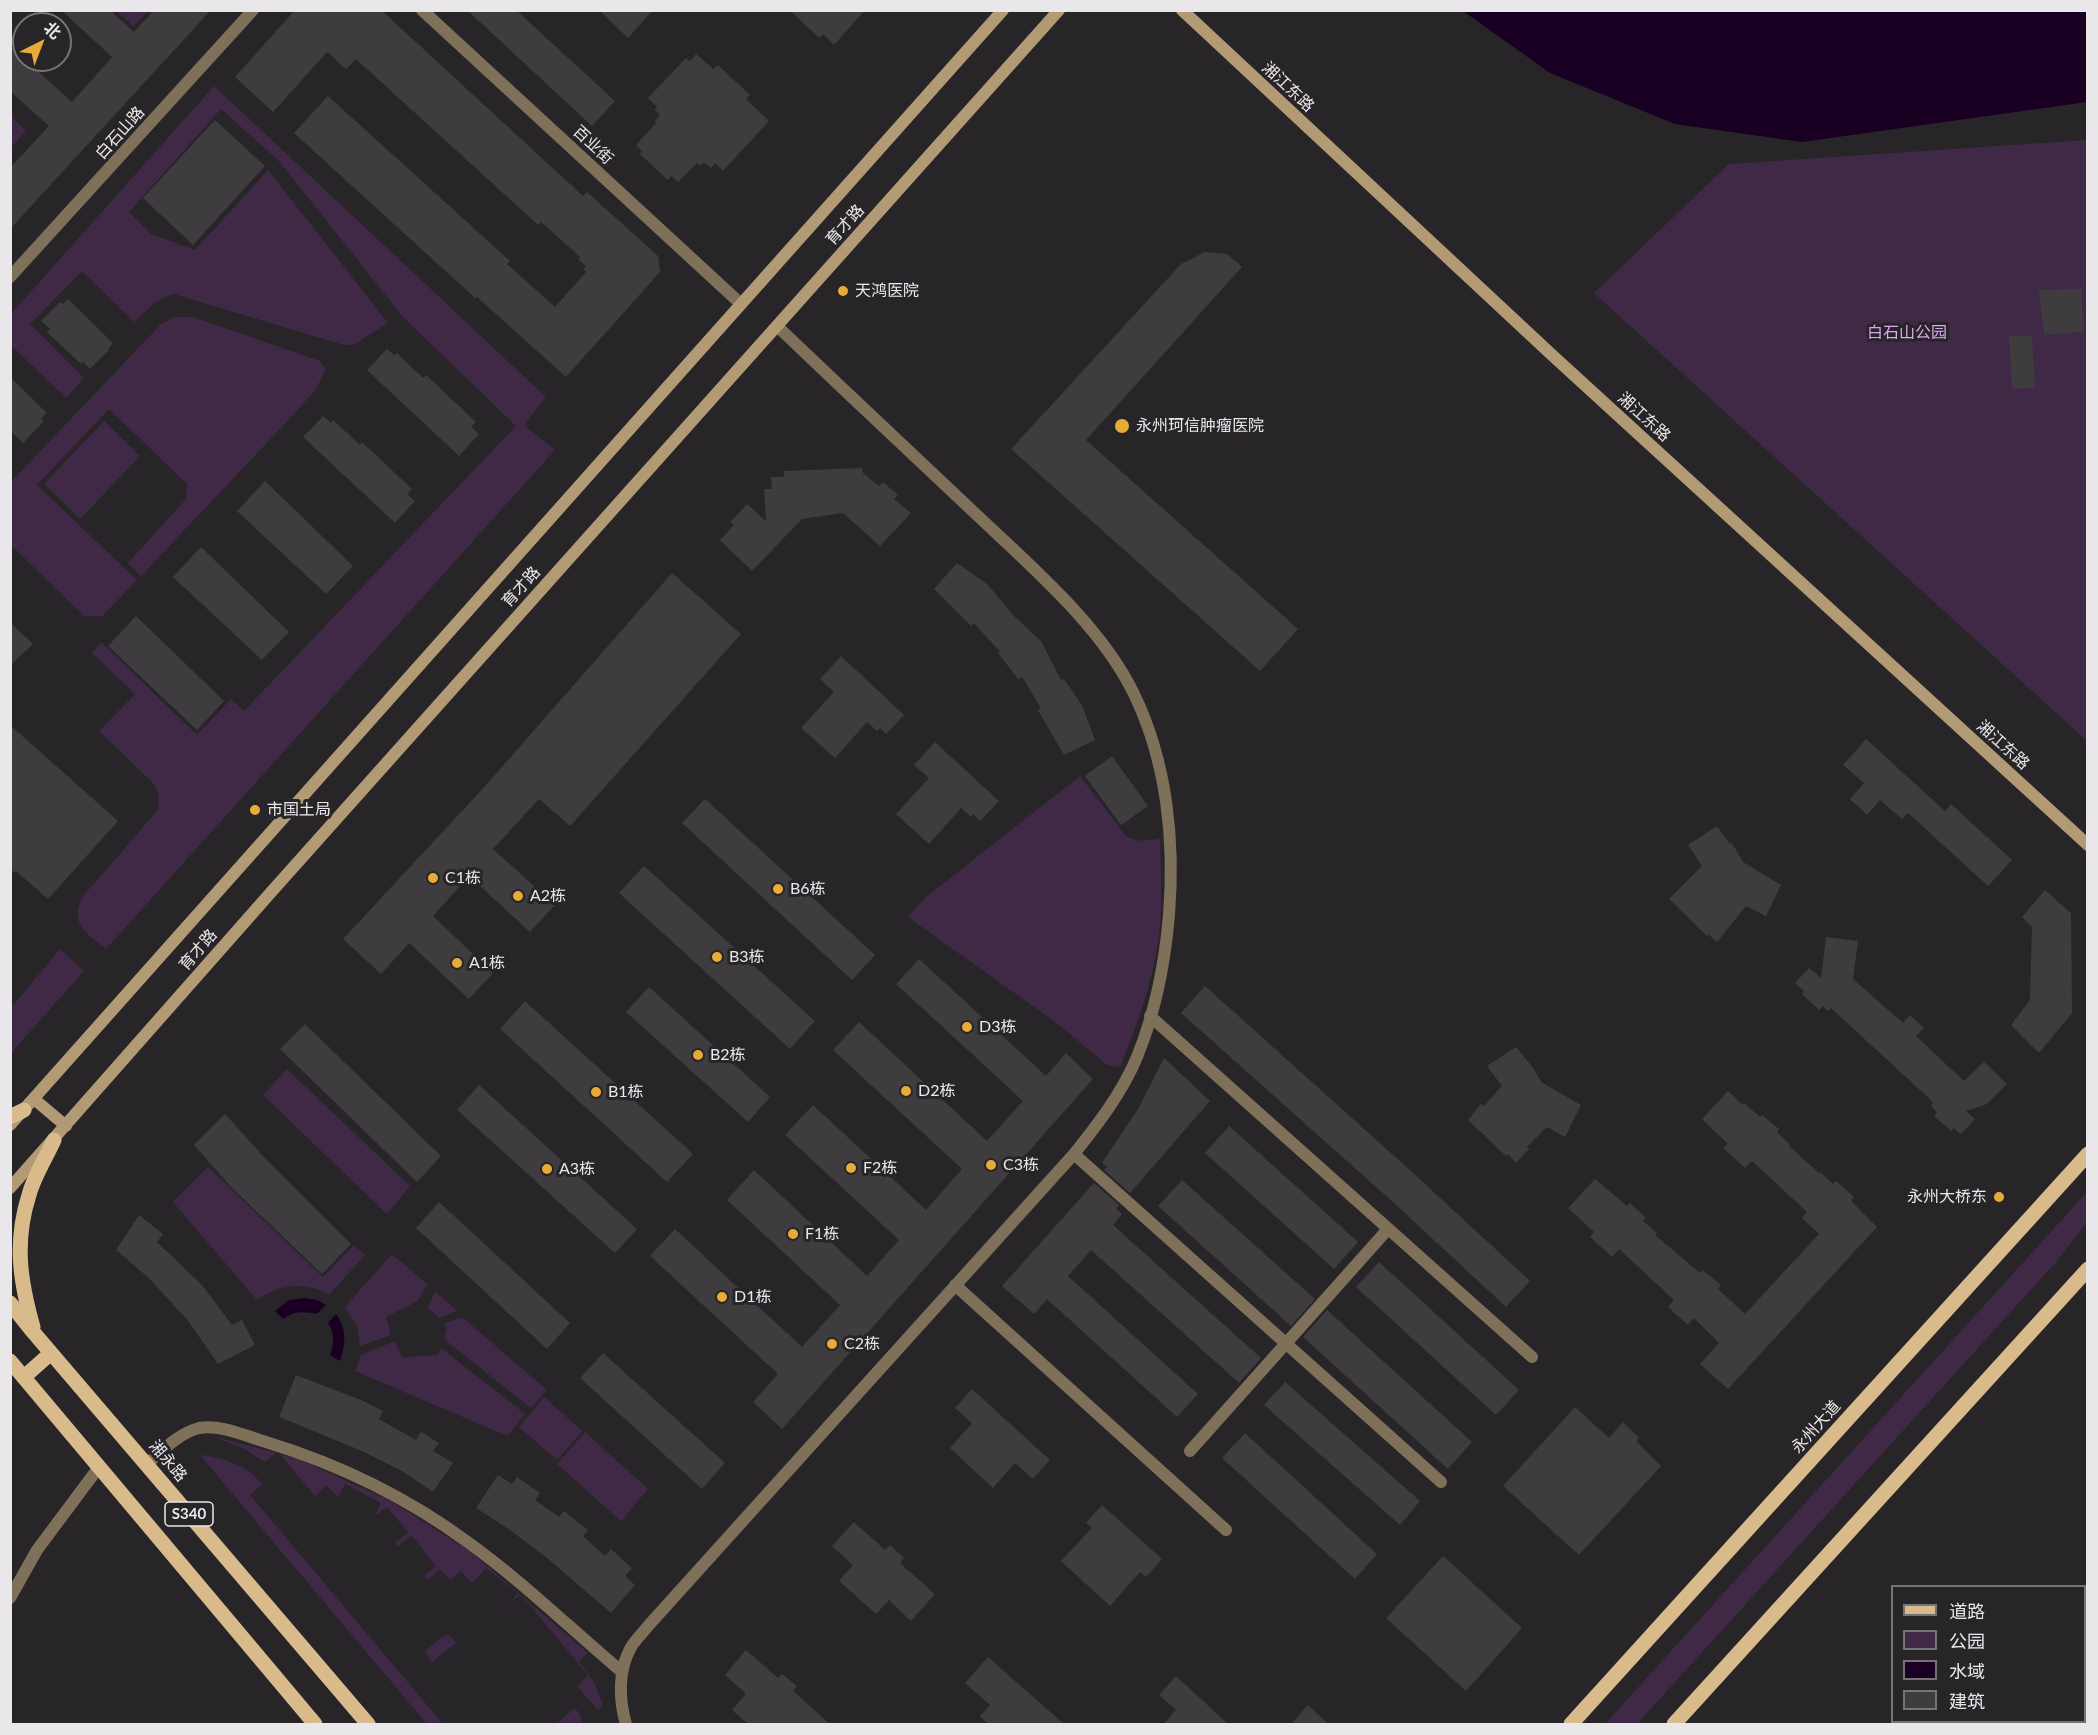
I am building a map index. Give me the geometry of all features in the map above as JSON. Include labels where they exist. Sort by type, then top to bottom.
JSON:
[{"type":"main road","name":"育才路","points":[[10,1125],[1003,10]]},
{"type":"main road","name":"育才路","points":[[10,1188],[1059,10]]},
{"type":"main road","name":"湘江东路","points":[[1182,10],[1551,355],[2088,845]]},
{"type":"main road","points":[[23,1109],[66,1126]]},
{"type":"main road","points":[[34,1333],[21,1280],[19,1259],[21,1227],[29,1194],[54,1140]]},
{"type":"main road","name":"永州大道","points":[[1571,1725],[2088,1154]]},
{"type":"main road","points":[[1674,1725],[2088,1269]]},
{"type":"main road","name":"湘永路","points":[[10,1303],[368,1725]]},
{"type":"main road","points":[[24,1377],[51,1353]]},
{"type":"main road","name":"S340","points":[[10,1361],[315,1725]]},
{"type":"street","name":"白石山路","points":[[10,277],[253,10]]},
{"type":"street","name":"百业街","points":[[422,10],[741,304]]},
{"type":"street","points":[[626,1725],[621,1694],[622,1672],[630,1648],[1098,1125],[1137,1057],[1159,980],[1168,929],[1172,882],[1169,827],[1160,770],[1152,736],[1134,692],[1110,654],[1046,580],[777,326]]},
{"type":"street","points":[[1150,1016],[1532,1358]]},
{"type":"street","points":[[1074,1154],[1441,1482]]},
{"type":"street","points":[[1190,1451],[1388,1229]]},
{"type":"street","points":[[955,1286],[1226,1530]]},
{"type":"street","points":[[147,1464],[187,1433],[199,1428],[210,1428],[280,1446],[345,1471],[407,1503],[468,1542],[504,1569],[622,1672]]},
{"type":"street","points":[[10,1598],[37,1550],[99,1467]]},
{"type":"green space","points":[[116,11],[148,11],[133,26]]},
{"type":"green space","points":[[214,86],[546,397],[524,425],[555,450],[106,949],[81,926],[78,920],[79,905],[84,895],[158,810],[159,799],[153,783],[99,731],[135,694],[92,653],[101,642],[197,735],[231,699],[244,711],[516,426],[403,317],[278,160],[221,109],[129,212],[151,234],[195,250],[268,170],[388,323],[353,345],[344,345],[174,294],[157,301],[134,322],[82,271],[30,324],[84,378],[66,398],[11,347],[11,314]]},
{"type":"green space","points":[[11,116],[26,131],[10,147]]},
{"type":"green space","name":"白石山公园","points":[[2087,140],[2087,741],[1594,293],[1729,164]]},
{"type":"green space","points":[[175,317],[193,317],[320,361],[326,369],[316,389],[295,413],[141,576],[128,563],[186,499],[187,484],[109,409],[37,485],[137,580],[102,616],[84,616],[11,545],[11,482],[161,324]]},
{"type":"green space","points":[[104,421],[140,456],[80,519],[44,484]]},
{"type":"green space","points":[[1080,776],[1125,835],[1142,841],[1160,838],[1159,935],[1144,1002],[1120,1067],[1107,1065],[1058,1024],[908,917],[926,897]]},
{"type":"green space","points":[[60,949],[84,971],[11,1053],[11,1008]]},
{"type":"green space","points":[[287,1069],[410,1186],[387,1214],[263,1095]]},
{"type":"green space","points":[[208,1167],[323,1277],[354,1245],[365,1255],[329,1295],[311,1288],[293,1286],[275,1290],[257,1300],[173,1202]]},
{"type":"green space","points":[[2087,1192],[2087,1222],[2055,1263],[1637,1724],[1605,1724]]},
{"type":"green space","points":[[392,1254],[427,1284],[418,1301],[386,1317],[391,1335],[360,1346],[357,1326],[345,1307]]},
{"type":"green space","points":[[435,1291],[457,1311],[439,1318],[428,1308]]},
{"type":"green space","points":[[462,1317],[547,1390],[531,1408],[444,1339],[447,1326],[444,1324]]},
{"type":"green space","points":[[395,1341],[402,1357],[438,1355],[441,1348],[525,1414],[507,1436],[355,1371],[361,1355]]},
{"type":"green space","points":[[544,1397],[582,1431],[557,1460],[519,1427]]},
{"type":"green space","points":[[585,1432],[648,1489],[621,1521],[557,1464]]},
{"type":"green space","points":[[212,1436],[296,1458],[391,1501],[471,1552],[588,1653],[579,1661],[595,1684],[603,1705],[598,1710],[577,1686],[587,1677],[587,1674],[528,1603],[520,1595],[508,1605],[518,1593],[486,1568],[472,1583],[461,1571],[450,1580],[440,1569],[427,1580],[424,1576],[436,1566],[411,1535],[398,1546],[395,1543],[408,1532],[387,1507],[374,1517],[381,1503],[345,1484],[338,1497],[327,1485],[315,1496],[280,1454],[276,1453],[265,1462],[245,1449]]},
{"type":"green space","points":[[200,1455],[218,1458],[242,1467],[256,1477],[262,1484],[250,1495],[443,1724],[427,1724]]},
{"type":"green space","points":[[445,1635],[449,1635],[456,1643],[432,1662],[425,1651]]},
{"type":"green space","points":[[575,1708],[581,1716],[581,1723],[556,1724]]},
{"type":"water","points":[[1463,11],[2087,11],[2087,102],[1802,142],[1675,124],[1550,73]]},
{"type":"water","points":[[305,1298],[317,1300],[326,1305],[317,1314],[299,1312],[283,1319],[275,1311],[289,1300]]},
{"type":"water","points":[[336,1314],[342,1325],[344,1337],[340,1361],[330,1355],[333,1339],[328,1323]]},
{"type":"building","points":[[61,10],[110,10],[134,32],[154,10],[211,10],[10,229],[10,168],[49,126],[10,91],[10,46],[12,48],[12,72],[39,72],[72,102],[112,57],[72,20],[72,12]]},
{"type":"building","points":[[295,10],[381,10],[583,196],[587,192],[658,256],[660,272],[566,377],[477,297],[475,298],[294,133],[328,96],[510,261],[507,264],[555,307],[586,272],[583,269],[586,266],[578,259],[580,257],[541,222],[538,225],[356,59],[346,69],[327,52],[273,112],[235,77]]},
{"type":"building","points":[[467,10],[516,10],[615,101],[592,126]]},
{"type":"building","points":[[599,10],[653,10],[628,38]]},
{"type":"building","points":[[790,10],[865,10],[834,45],[823,34],[819,38]]},
{"type":"building","points":[[696,54],[713,69],[718,65],[750,95],[746,99],[769,121],[723,171],[715,163],[711,168],[704,162],[700,166],[697,163],[678,182],[671,176],[668,180],[640,154],[642,151],[636,145],[656,123],[660,115],[655,110],[657,107],[648,98],[686,58],[690,61]]},
{"type":"building","points":[[215,120],[265,166],[193,245],[143,198]]},
{"type":"building","points":[[1205,252],[1227,254],[1242,267],[1086,440],[1298,629],[1260,671],[1011,449],[1181,264]]},
{"type":"building","points":[[2081,289],[2084,332],[2044,335],[2039,290]]},
{"type":"building","points":[[68,299],[113,343],[90,369],[83,362],[81,364],[47,332],[50,329],[41,321],[60,302],[63,304]]},
{"type":"building","points":[[2009,336],[2032,336],[2035,388],[2012,389]]},
{"type":"building","points":[[387,349],[394,355],[397,353],[423,378],[426,375],[476,422],[471,427],[479,434],[459,456],[367,370]]},
{"type":"building","points":[[10,377],[47,413],[41,418],[44,421],[23,443],[10,431]]},
{"type":"building","points":[[323,416],[331,423],[333,420],[360,445],[362,442],[412,489],[407,494],[415,501],[395,523],[303,437]]},
{"type":"building","points":[[862,468],[863,473],[879,486],[883,482],[898,495],[894,499],[911,513],[880,546],[843,513],[802,519],[752,571],[720,540],[734,525],[730,522],[747,504],[766,521],[764,489],[772,489],[771,477],[784,477],[784,471]]},
{"type":"building","points":[[265,481],[353,566],[326,594],[237,511]]},
{"type":"building","points":[[201,547],[289,632],[262,660],[173,577]]},
{"type":"building","points":[[957,563],[987,584],[1014,616],[1041,641],[1061,680],[1064,679],[1082,705],[1095,740],[1064,755],[1038,710],[1041,708],[1022,677],[1018,679],[998,653],[1000,652],[974,623],[971,626],[934,589]]},
{"type":"building","points":[[672,573],[741,634],[570,826],[539,799],[493,849],[555,905],[530,932],[469,876],[433,916],[493,973],[469,999],[409,943],[381,974],[343,939],[487,784]]},
{"type":"building","points":[[136,616],[224,701],[197,730],[108,646]]},
{"type":"building","points":[[10,622],[33,644],[10,666]]},
{"type":"building","points":[[841,656],[904,715],[886,734],[880,728],[877,731],[867,722],[835,758],[801,728],[834,692],[820,679]]},
{"type":"building","points":[[10,725],[118,821],[48,899],[17,872],[10,871]]},
{"type":"building","points":[[1866,739],[1945,811],[1951,804],[2012,860],[1988,886],[1908,813],[1902,819],[1880,800],[1867,815],[1850,799],[1864,783],[1843,765]]},
{"type":"building","points":[[935,742],[999,801],[980,821],[973,814],[971,817],[961,808],[929,844],[896,814],[929,778],[914,765]]},
{"type":"building","points":[[1112,756],[1148,806],[1121,825],[1085,776]]},
{"type":"building","name":"B6栋","points":[[705,799],[875,955],[852,980],[682,823]]},
{"type":"building","points":[[1717,826],[1730,844],[1732,843],[1743,862],[1781,885],[1766,916],[1746,906],[1717,942],[1708,934],[1707,936],[1669,899],[1702,866],[1688,845]]},
{"type":"building","name":"B3栋","points":[[644,866],[815,1021],[790,1049],[619,893]]},
{"type":"building","points":[[2045,890],[2071,913],[2072,1013],[2039,1053],[2011,1025],[2030,1000],[2032,927],[2022,917]]},
{"type":"building","points":[[1826,937],[1858,941],[1853,979],[1903,1023],[1910,1015],[1924,1028],[1916,1036],[1964,1081],[1984,1062],[2007,1084],[1987,1104],[1966,1111],[1975,1119],[1961,1134],[1954,1128],[1951,1131],[1934,1116],[1937,1112],[1931,1106],[1933,1102],[1831,1008],[1828,1011],[1823,1006],[1819,1010],[1802,994],[1804,991],[1795,983],[1809,968],[1821,978]]},
{"type":"building","points":[[919,959],[1046,1076],[1066,1053],[1093,1079],[782,1429],[753,1402],[778,1374],[650,1256],[675,1229],[802,1347],[840,1305],[727,1200],[754,1170],[867,1276],[899,1240],[785,1135],[813,1105],[926,1210],[962,1169],[833,1050],[859,1022],[987,1141],[1023,1101],[896,984]]},
{"type":"building","points":[[1205,986],[1530,1281],[1506,1307],[1394,1203],[1181,1013]]},
{"type":"building","name":"B2栋","points":[[649,987],[770,1097],[748,1122],[626,1012]]},
{"type":"building","name":"B1栋","points":[[525,1001],[693,1154],[667,1182],[500,1029]]},
{"type":"building","points":[[305,1024],[441,1156],[417,1182],[280,1049]]},
{"type":"building","points":[[1516,1047],[1534,1069],[1541,1082],[1581,1105],[1565,1137],[1547,1127],[1527,1147],[1529,1149],[1516,1163],[1468,1120],[1481,1104],[1484,1106],[1502,1086],[1487,1066]]},
{"type":"building","points":[[1164,1058],[1210,1101],[1130,1193],[1104,1170],[1107,1167],[1102,1163],[1138,1109]]},
{"type":"building","name":"A3栋","points":[[479,1085],[637,1229],[615,1253],[457,1110]]},
{"type":"building","points":[[1728,1091],[1743,1105],[1744,1103],[1779,1129],[1777,1132],[1789,1146],[1819,1173],[1833,1184],[1836,1181],[1854,1197],[1851,1201],[1877,1227],[1728,1389],[1700,1364],[1719,1343],[1694,1318],[1688,1325],[1668,1307],[1674,1300],[1619,1249],[1612,1257],[1590,1237],[1594,1232],[1568,1208],[1595,1179],[1627,1206],[1630,1203],[1646,1218],[1643,1221],[1657,1233],[1655,1235],[1700,1273],[1703,1270],[1721,1285],[1718,1289],[1745,1314],[1819,1234],[1802,1218],[1807,1212],[1752,1161],[1745,1168],[1723,1148],[1728,1144],[1702,1119]]},
{"type":"building","points":[[225,1114],[264,1157],[351,1244],[322,1274],[232,1188],[194,1145]]},
{"type":"building","points":[[1229,1126],[1358,1242],[1334,1269],[1205,1153]]},
{"type":"building","points":[[1182,1180],[1315,1299],[1291,1326],[1158,1206]]},
{"type":"building","points":[[1094,1183],[1119,1205],[1116,1209],[1122,1214],[1113,1225],[1261,1358],[1239,1383],[1091,1250],[1068,1276],[1198,1394],[1177,1417],[1047,1299],[1034,1314],[1002,1286]]},
{"type":"building","points":[[439,1202],[570,1323],[547,1349],[416,1228]]},
{"type":"building","points":[[139,1215],[163,1234],[157,1242],[202,1285],[232,1325],[242,1320],[255,1345],[218,1364],[189,1322],[149,1278],[116,1250]]},
{"type":"building","points":[[1379,1262],[1519,1390],[1496,1415],[1356,1287]]},
{"type":"building","points":[[1327,1310],[1472,1442],[1448,1469],[1303,1337]]},
{"type":"building","points":[[603,1353],[725,1463],[702,1489],[580,1378]]},
{"type":"building","points":[[296,1375],[383,1411],[379,1419],[416,1440],[421,1432],[439,1443],[433,1451],[453,1463],[433,1492],[402,1471],[362,1451],[279,1417]]},
{"type":"building","points":[[1285,1382],[1420,1501],[1400,1525],[1264,1405]]},
{"type":"building","points":[[972,1389],[1050,1460],[1033,1479],[1015,1463],[993,1488],[950,1448],[972,1423],[955,1408]]},
{"type":"building","points":[[1575,1407],[1609,1438],[1623,1422],[1639,1438],[1636,1441],[1661,1466],[1579,1555],[1503,1486]]},
{"type":"building","points":[[1245,1433],[1377,1554],[1355,1579],[1222,1458]]},
{"type":"building","points":[[498,1475],[512,1484],[517,1477],[540,1493],[535,1500],[559,1517],[564,1511],[588,1530],[583,1536],[605,1556],[611,1549],[632,1568],[625,1576],[635,1585],[611,1613],[547,1558],[476,1508]]},
{"type":"building","points":[[1102,1505],[1162,1559],[1146,1577],[1140,1572],[1110,1606],[1061,1561],[1092,1528],[1086,1523]]},
{"type":"building","points":[[854,1522],[885,1550],[890,1545],[904,1558],[900,1563],[935,1594],[911,1621],[889,1600],[876,1614],[839,1581],[853,1565],[832,1546]]},
{"type":"building","points":[[1443,1556],[1522,1628],[1466,1691],[1386,1618]]},
{"type":"building","points":[[746,1650],[778,1678],[782,1674],[797,1686],[793,1691],[831,1725],[749,1725],[732,1710],[746,1694],[725,1675]]},
{"type":"building","points":[[988,1657],[1065,1725],[989,1725],[980,1716],[990,1705],[965,1683]]},
{"type":"building","points":[[1176,1676],[1229,1725],[1163,1725],[1176,1710],[1159,1695]]},
{"type":"building","points":[[1308,1705],[1329,1725],[1290,1725]]},
{"type":"place","name":"天鸿医院","points":[[843,291]]},
{"type":"place","name":"永州珂信肿瘤医院","points":[[1122,426]]},
{"type":"place","name":"市国土局","points":[[255,810]]},
{"type":"place","name":"C1栋","points":[[433,878]]},
{"type":"place","name":"B6栋","points":[[778,889]]},
{"type":"place","name":"A2栋","points":[[518,896]]},
{"type":"place","name":"B3栋","points":[[717,957]]},
{"type":"place","name":"A1栋","points":[[457,963]]},
{"type":"place","name":"D3栋","points":[[967,1027]]},
{"type":"place","name":"B2栋","points":[[698,1055]]},
{"type":"place","name":"D2栋","points":[[906,1091]]},
{"type":"place","name":"B1栋","points":[[596,1092]]},
{"type":"place","name":"C3栋","points":[[991,1165]]},
{"type":"place","name":"F2栋","points":[[851,1168]]},
{"type":"place","name":"A3栋","points":[[547,1169]]},
{"type":"place","name":"永州大桥东","points":[[1999,1197]]},
{"type":"place","name":"F1栋","points":[[793,1234]]},
{"type":"place","name":"D1栋","points":[[722,1297]]},
{"type":"place","name":"C2栋","points":[[832,1344]]}]
